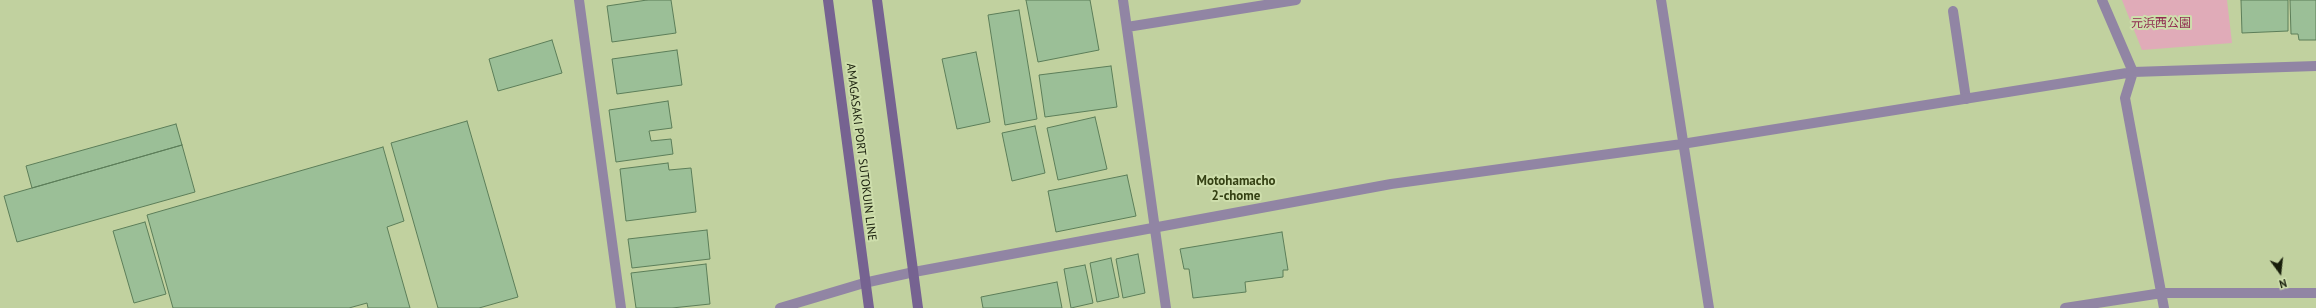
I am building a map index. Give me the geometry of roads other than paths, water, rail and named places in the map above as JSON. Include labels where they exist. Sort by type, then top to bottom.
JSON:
[{"type":"main road","name":"AMAGASAKI PORT SUTOKUIN LINE","points":[[828,0],[864,283],[869,308]]},
{"type":"main road","points":[[877,0],[918,308]]},
{"type":"street","points":[[579,0],[621,308]]},
{"type":"street","points":[[1123,0],[1166,308]]},
{"type":"street","points":[[1127,27],[1296,0]]},
{"type":"street","points":[[1661,0],[1682,144],[1709,308]]},
{"type":"street","points":[[2102,0],[2132,72],[2126,98],[2164,308]]},
{"type":"street","points":[[1952,11],[1966,99]]},
{"type":"street","points":[[780,308],[864,283],[914,272],[1391,184],[1682,144],[2132,72],[2316,66]]},
{"type":"street","points":[[2065,308],[2162,293],[2316,294]]},
{"type":"district","name":"Motohamacho 2-chome","points":[[1236,188]]},
{"type":"park label","name":"元浜西公園","points":[[2161,24]]}]
